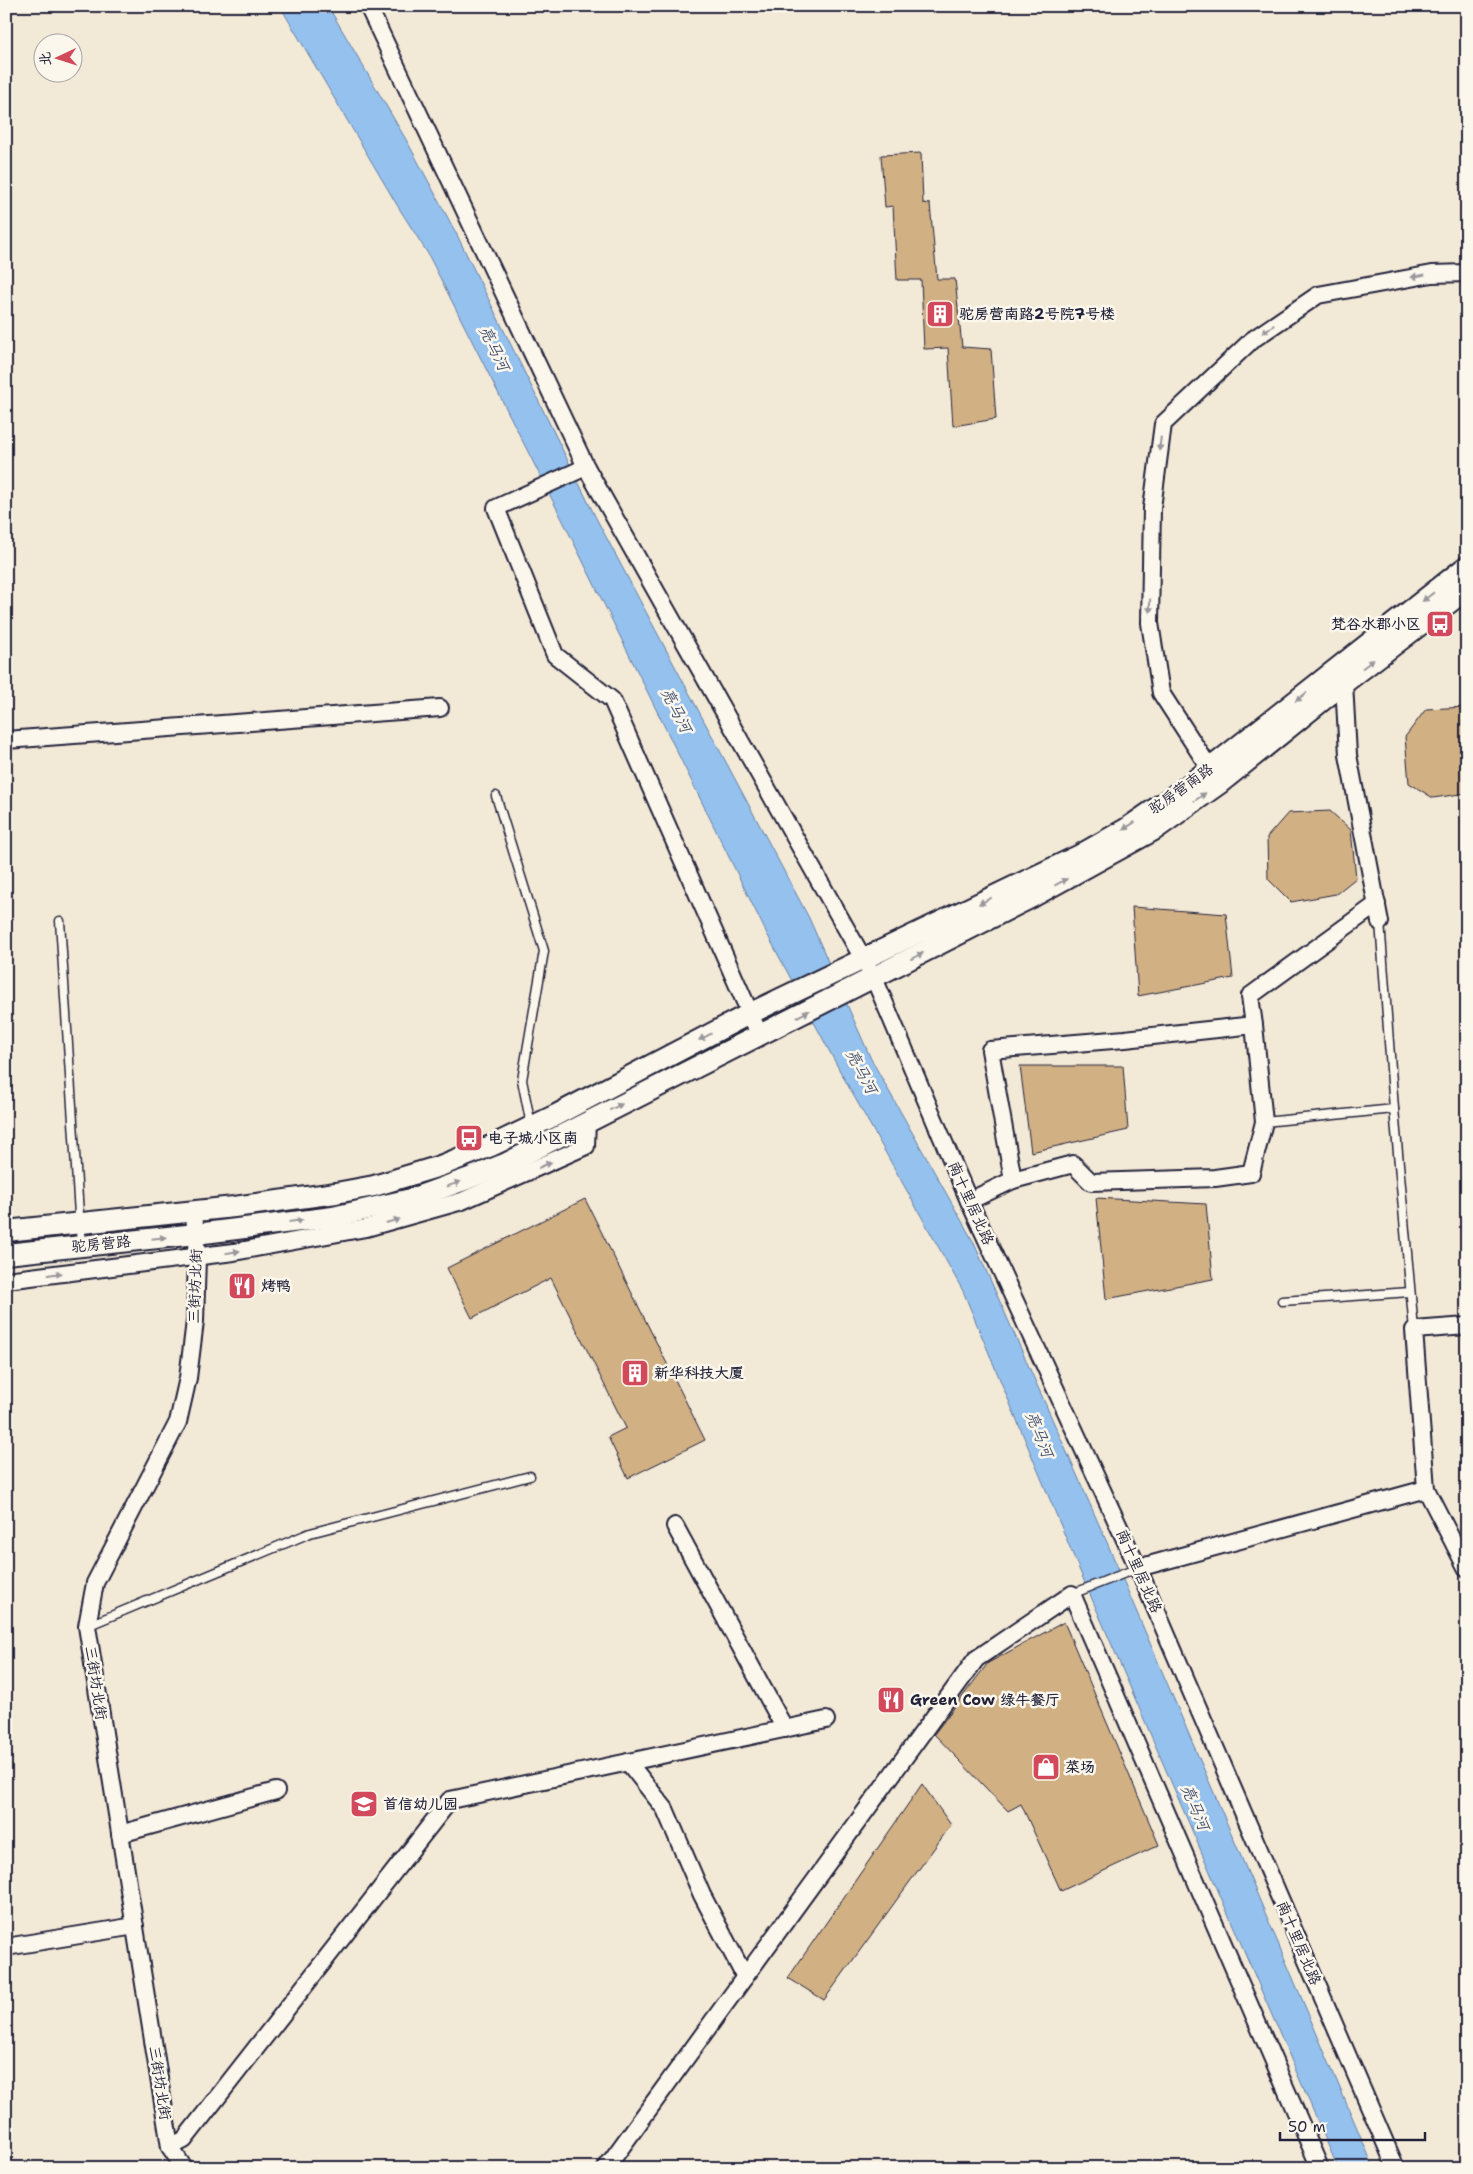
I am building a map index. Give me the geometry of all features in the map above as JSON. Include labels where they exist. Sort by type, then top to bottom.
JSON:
[{"type":"street","name":"南十里居北路","points":[[368,6],[586,467],[874,978],[970,1200],[1138,1568],[1396,2168]]},
{"type":"street","points":[[1215,776],[1161,694],[1150,623],[1152,508],[1162,424],[1252,340],[1318,295],[1432,274],[1467,273]]},
{"type":"street","points":[[586,467],[496,508],[555,655],[612,700],[760,1036]]},
{"type":"street","name":"驼房营南路","points":[[534,1137],[587,1121],[760,1036],[1093,864],[1154,830],[1215,776],[1467,566]]},
{"type":"street","name":"驼房营南路","points":[[534,1137],[749,1014],[1080,854],[1126,829],[1215,776],[1344,683],[1467,589]]},
{"type":"street","points":[[1344,683],[1348,755],[1380,922]]},
{"type":"street","points":[[6,740],[440,708]]},
{"type":"street","points":[[970,1200],[1013,1180],[1073,1164],[1091,1182],[1215,1178],[1251,1173],[1264,1122],[1250,996],[1377,904]]},
{"type":"street","points":[[1013,1180],[990,1050],[1125,1039],[1254,1025]]},
{"type":"street","points":[[6,1280],[197,1258],[366,1228],[462,1201],[586,1146],[587,1121]]},
{"type":"street","name":"驼房营路","points":[[6,1231],[194,1211],[336,1193],[374,1186],[440,1166],[491,1146],[534,1137]]},
{"type":"street","name":"驼房营路","points":[[6,1254],[333,1217],[393,1203],[467,1180],[534,1137]]},
{"type":"street","name":"三街坊北街","points":[[184,2168],[170,2147],[87,1626],[95,1583],[178,1422],[188,1378],[193,1340],[197,1258],[194,1211]]},
{"type":"street","points":[[1467,1326],[1414,1330],[1426,1489],[1467,1570]]},
{"type":"street","points":[[1138,1568],[1426,1489]]},
{"type":"street","points":[[675,1526],[785,1729]]},
{"type":"street","points":[[606,2168],[976,1659],[1072,1594],[1320,2168]]},
{"type":"street","points":[[170,2147],[184,2140],[450,1800],[826,1720]]},
{"type":"street","points":[[628,1762],[665,1809],[702,1895],[745,1978]]},
{"type":"street","points":[[120,1834],[276,1791]]},
{"type":"street","points":[[6,1947],[134,1926]]},
{"type":"lane","points":[[496,796],[544,951],[522,1080],[534,1137]]},
{"type":"lane","points":[[60,921],[81,1245]]},
{"type":"lane","points":[[1380,922],[1394,1109],[1414,1330]]},
{"type":"lane","points":[[1264,1122],[1394,1109]]},
{"type":"lane","points":[[1282,1301],[1410,1292]]},
{"type":"lane","points":[[87,1626],[310,1533],[530,1476]]},
{"type":"lane","points":[[1072,1594],[1138,1568]]},
{"type":"water","name":"亮马河","points":[[280,6],[328,6],[408,143],[457,235],[596,518],[809,918],[871,1059],[973,1241],[1109,1547],[1374,2168],[1338,2168],[1076,1562],[963,1291],[841,1073],[766,932],[565,525],[428,254],[397,205]]},
{"type":"building","name":"驼房营南路2号院7号楼","points":[[921,153],[923,203],[930,204],[937,279],[955,279],[962,347],[991,349],[996,419],[953,426],[948,348],[924,349],[921,280],[897,280],[893,206],[885,207],[881,155]]},
{"type":"building","points":[[1467,707],[1467,793],[1433,798],[1409,783],[1405,737],[1426,709]]},
{"type":"building","points":[[1330,811],[1351,830],[1356,878],[1336,894],[1291,902],[1268,879],[1267,837],[1288,813]]},
{"type":"building","points":[[1132,907],[1226,914],[1233,978],[1138,996]]},
{"type":"building","points":[[1020,1066],[1123,1066],[1128,1130],[1031,1152]]},
{"type":"building","points":[[1096,1198],[1206,1204],[1213,1279],[1106,1299]]},
{"type":"building","name":"新华科技大厦","points":[[585,1199],[705,1440],[628,1478],[608,1437],[626,1428],[551,1278],[472,1318],[447,1268]]},
{"type":"building","name":"菜场","points":[[1064,1622],[1159,1845],[1061,1891],[1021,1804],[1008,1811],[934,1734],[988,1663]]},
{"type":"building","points":[[922,1784],[951,1825],[824,2000],[788,1978]]},
{"type":"place","name":"驼房营南路2号院7号楼","points":[[940,314]]},
{"type":"place","name":"梵谷水郡小区","points":[[1440,624]]},
{"type":"place","name":"电子城小区南","points":[[469,1138]]},
{"type":"place","name":"烤鸭","points":[[242,1286]]},
{"type":"place","name":"新华科技大厦","points":[[635,1373]]},
{"type":"place","name":"Green Cow 绿牛餐厅","points":[[891,1700]]},
{"type":"place","name":"菜场","points":[[1046,1767]]},
{"type":"place","name":"首信幼儿园","points":[[364,1804]]}]
